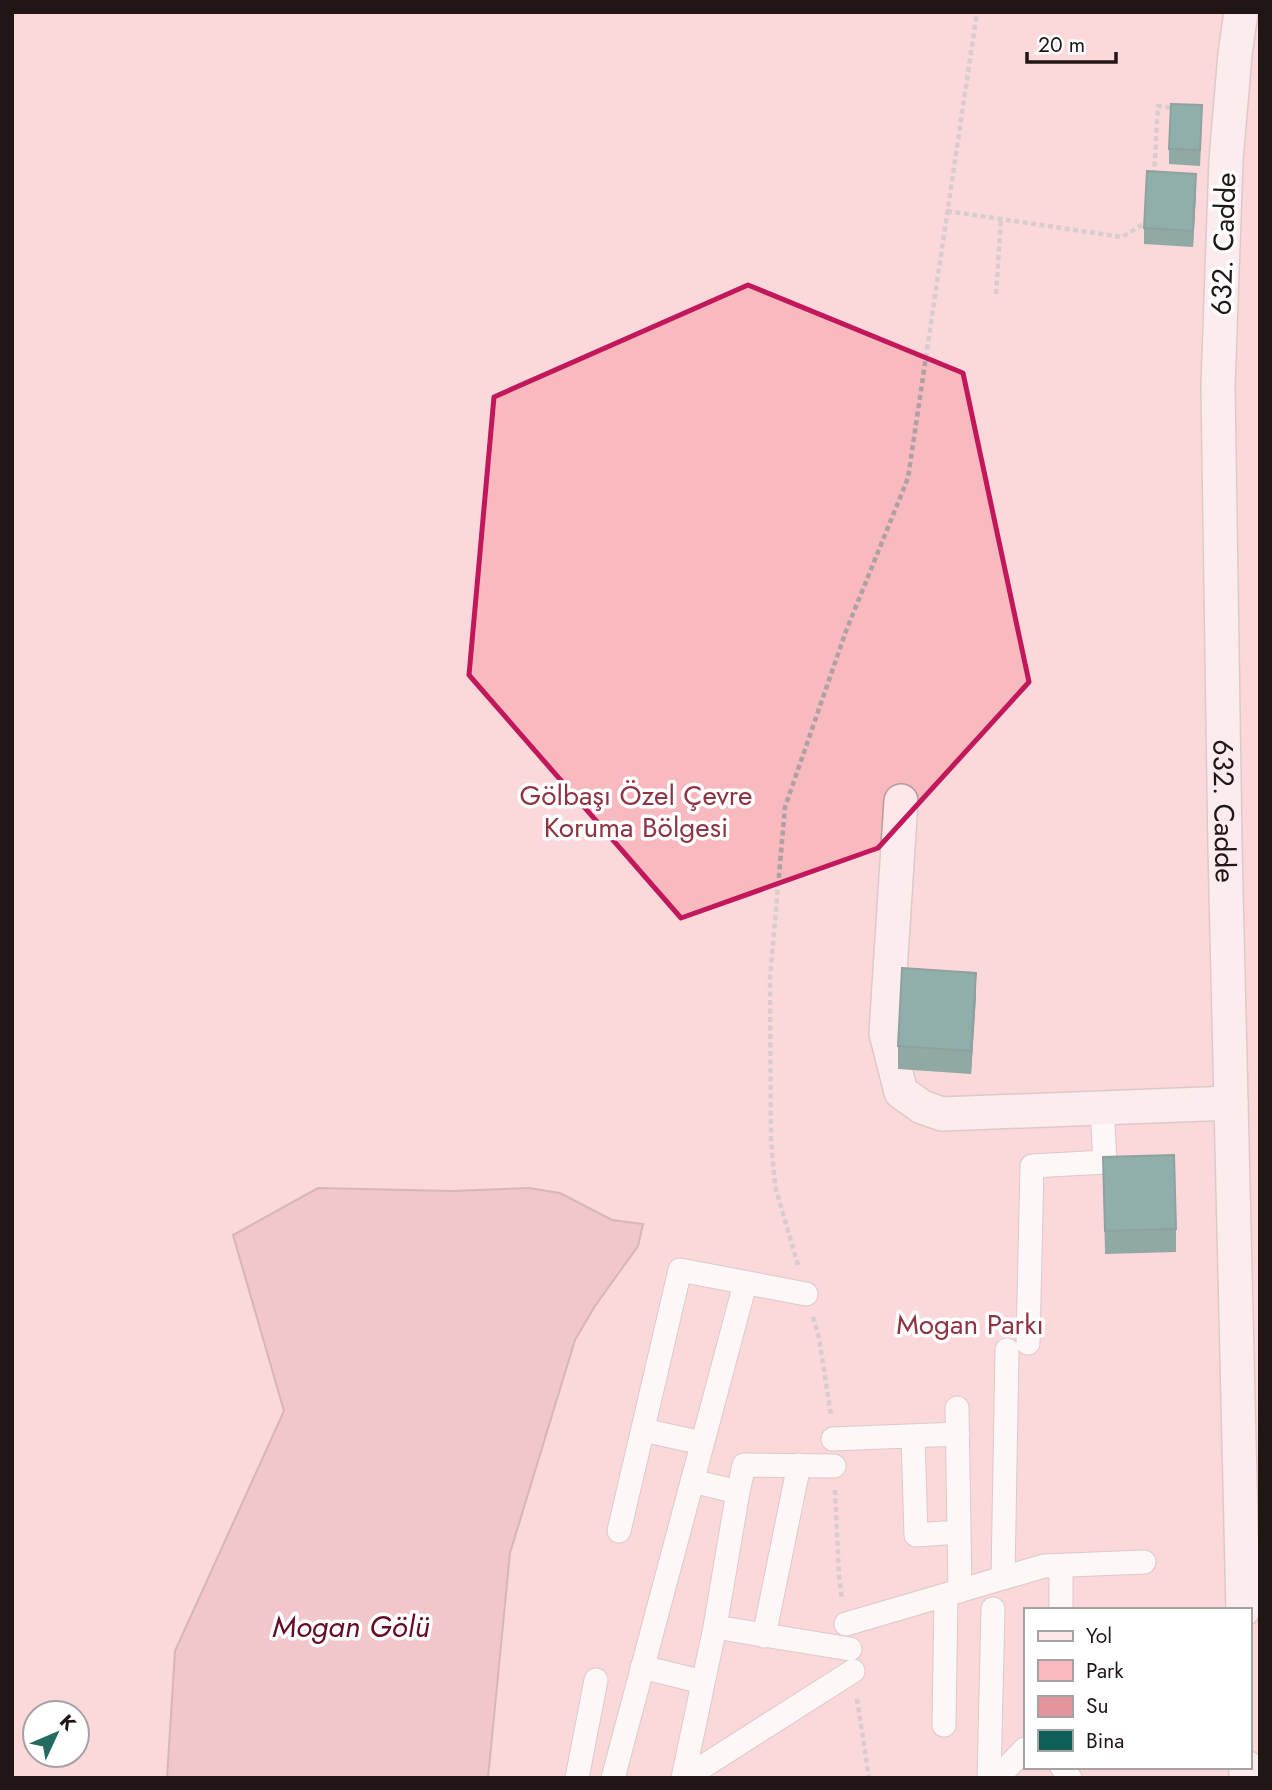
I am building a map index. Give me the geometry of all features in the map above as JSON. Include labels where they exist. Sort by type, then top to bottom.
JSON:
[{"type":"street","name":"632. Cadde","points":[[1241,12],[1226,160],[1218,386],[1242,1608]]},
{"type":"street","points":[[901,801],[886,1033],[901,1091],[922,1107],[942,1114],[1231,1103]]},
{"type":"street","points":[[1003,1578],[1017,1347],[1032,1166],[1105,1161],[1102,1108]]},
{"type":"street","points":[[619,1531],[680,1270],[806,1294]]},
{"type":"street","points":[[613,1778],[745,1283]]},
{"type":"street","points":[[944,1725],[960,1532],[957,1408]]},
{"type":"street","points":[[643,1430],[702,1443]]},
{"type":"street","points":[[833,1439],[958,1434]]},
{"type":"street","points":[[913,1436],[916,1535],[960,1532]]},
{"type":"street","points":[[684,1778],[744,1465],[834,1466]]},
{"type":"street","points":[[764,1636],[799,1465]]},
{"type":"street","points":[[692,1481],[738,1492]]},
{"type":"street","points":[[846,1624],[1044,1566],[1144,1562]]},
{"type":"street","points":[[1060,1608],[1061,1566]]},
{"type":"street","points":[[989,1778],[993,1609]]},
{"type":"street","points":[[715,1627],[764,1636],[851,1660]]},
{"type":"street","points":[[684,1778],[851,1660]]},
{"type":"street","points":[[642,1667],[703,1682]]},
{"type":"street","points":[[577,1778],[596,1680]]},
{"type":"street","points":[[997,1778],[1024,1750]]},
{"type":"path","points":[[833,1439],[819,1338],[775,1186],[771,1140],[770,978],[785,807],[846,631],[908,478],[977,12]]},
{"type":"path","points":[[1153,187],[1158,106],[1182,109]]},
{"type":"path","points":[[947,211],[1122,237],[1145,223]]},
{"type":"path","points":[[996,294],[1001,219]]},
{"type":"path","points":[[834,1466],[839,1576],[846,1624]]},
{"type":"path","points":[[851,1660],[869,1778]]},
{"type":"highlighted area","points":[[748,285],[963,373],[1029,682],[878,848],[681,918],[469,675],[494,397]]},
{"type":"green space","name":"Gölbaşı Özel Çevre Koruma Bölgesi","points":[[12,12],[1260,12],[1260,1778],[12,1778]]},
{"type":"water","name":"Mogan Gölü","points":[[318,1188],[452,1191],[529,1188],[560,1193],[612,1220],[643,1224],[638,1246],[595,1306],[575,1340],[510,1553],[488,1778],[167,1778],[175,1651],[284,1411],[233,1235]]},
{"type":"building","points":[[1171,104],[1202,105],[1200,150],[1169,149]]},
{"type":"building","points":[[1147,171],[1196,174],[1193,231],[1144,228]]},
{"type":"building","points":[[902,968],[976,973],[971,1051],[898,1046]]},
{"type":"building","points":[[1174,1155],[1176,1229],[1105,1231],[1103,1157]]},
{"type":"park label","name":"Mogan Parkı","points":[[970,1324]]}]
